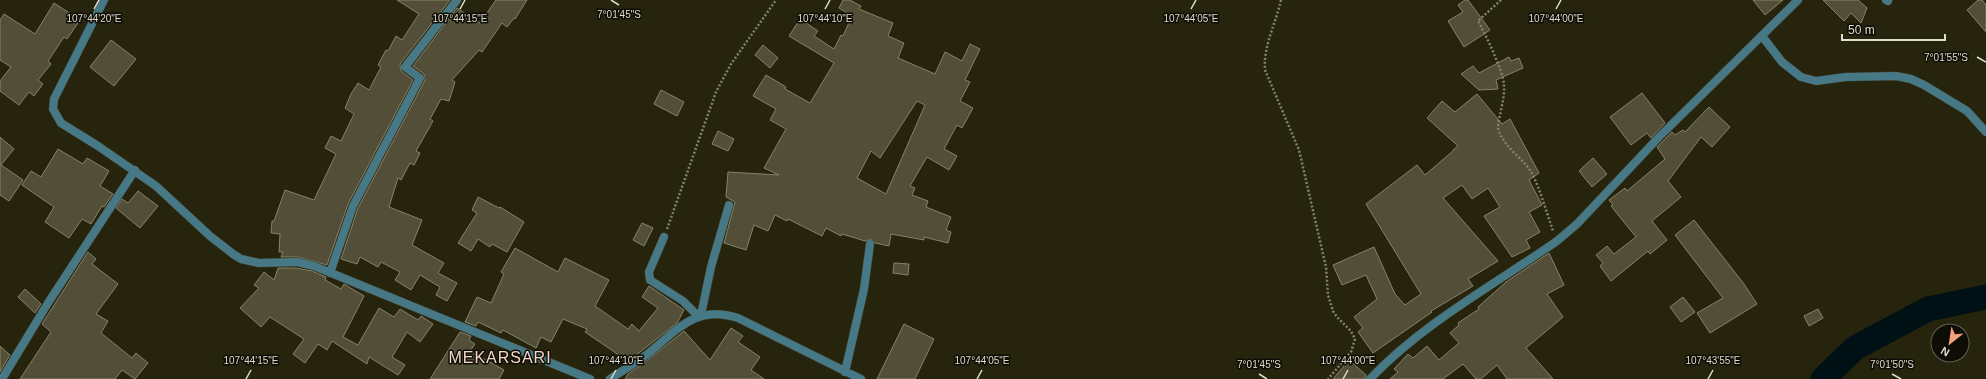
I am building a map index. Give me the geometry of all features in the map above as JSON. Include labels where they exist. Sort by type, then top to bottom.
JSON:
[{"type":"street","points":[[104,0],[57,91],[53,109],[61,123],[135,170],[156,186],[210,236],[241,259],[259,263],[297,262],[330,273],[590,379]]},
{"type":"street","points":[[330,273],[353,206],[420,78],[405,67],[457,0]]},
{"type":"street","points":[[1370,379],[1395,354],[1418,336],[1558,240],[1577,224],[1660,136],[1798,0]]},
{"type":"street","points":[[1762,36],[1782,62],[1801,77],[1816,81],[1846,77],[1896,76],[1910,79],[1924,85],[1967,111],[1986,132]]},
{"type":"street","points":[[2,379],[39,317],[135,170]]},
{"type":"street","points":[[700,316],[711,267],[729,205]]},
{"type":"street","points":[[664,237],[649,272],[650,280],[683,301],[700,316]]},
{"type":"street","points":[[845,372],[864,289],[870,244]]},
{"type":"street","points":[[610,379],[642,359],[680,326],[700,316],[726,314],[738,318],[861,379]]},
{"type":"path","points":[[664,237],[716,92],[731,64],[776,0]]},
{"type":"path","points":[[1281,0],[1277,18],[1264,58],[1265,70],[1299,150],[1326,267],[1328,295],[1333,311],[1351,331],[1355,339],[1351,352],[1328,379]]},
{"type":"path","points":[[1501,0],[1478,21],[1487,36],[1503,79],[1504,89],[1498,128],[1512,152],[1522,160],[1533,176],[1558,240]]},
{"type":"building","points":[[397,0],[450,0],[400,64],[401,71],[413,80],[348,204],[327,265],[298,257],[281,257],[283,252],[279,252],[280,234],[271,233],[272,221],[274,221],[285,190],[314,200],[336,154],[325,148],[331,136],[341,141],[354,114],[345,108],[351,94],[358,83],[369,90],[381,67],[378,65],[386,50],[388,51],[396,36],[402,40],[419,14]]},
{"type":"building","points":[[496,0],[527,0],[515,19],[514,18],[507,27],[502,23],[482,52],[479,50],[452,80],[455,82],[449,101],[441,99],[430,119],[433,121],[416,151],[420,153],[414,165],[410,163],[401,180],[398,178],[389,207],[422,220],[412,245],[444,263],[438,273],[457,283],[447,301],[436,295],[440,287],[420,275],[411,290],[395,280],[400,272],[381,262],[378,267],[360,257],[357,264],[341,259],[358,208],[425,80],[424,74],[413,66],[457,8],[480,23]]},
{"type":"building","points":[[843,0],[850,0],[861,6],[859,9],[893,23],[888,36],[904,43],[898,58],[935,74],[945,52],[962,61],[970,44],[980,49],[965,80],[970,82],[960,101],[973,108],[962,128],[957,125],[944,149],[957,156],[949,170],[927,157],[910,186],[915,188],[912,195],[928,201],[926,207],[951,217],[946,230],[951,232],[948,243],[924,237],[924,240],[891,234],[889,246],[875,243],[871,239],[865,241],[842,234],[841,236],[826,228],[822,236],[788,219],[787,221],[775,215],[768,231],[754,225],[746,250],[724,243],[735,202],[726,197],[728,172],[779,175],[764,168],[786,129],[770,120],[776,109],[753,96],[766,75],[786,87],[785,89],[810,103],[834,63],[789,36],[800,19],[818,31],[814,36],[834,49],[841,35],[843,36],[852,16],[839,8]],"holes":[[[917,101],[925,105],[886,194],[857,178],[871,151],[880,158]]]},
{"type":"building","points":[[1465,0],[1468,0],[1490,30],[1464,47],[1448,21],[1463,12],[1458,5]]},
{"type":"building","points":[[1753,0],[1783,0],[1765,15]]},
{"type":"building","points":[[1823,0],[1858,0],[1867,8],[1861,23],[1851,13],[1844,21]]},
{"type":"building","points":[[1978,0],[1982,0],[1986,5],[1986,32],[1967,10]]},
{"type":"building","points":[[54,3],[80,20],[67,39],[64,37],[48,61],[51,64],[38,80],[43,84],[34,96],[29,92],[19,105],[0,91],[0,81],[11,67],[0,60],[0,20],[4,14],[35,34]]},
{"type":"building","points":[[111,40],[136,59],[114,86],[90,67]]},
{"type":"building","points":[[763,45],[778,58],[770,68],[755,55]]},
{"type":"building","points":[[1509,57],[1511,61],[1519,58],[1523,68],[1496,80],[1498,89],[1479,90],[1461,74],[1473,66],[1479,73]]},
{"type":"building","points":[[661,90],[684,102],[677,116],[654,104]]},
{"type":"building","points":[[1642,93],[1665,123],[1651,138],[1647,133],[1631,145],[1610,117]]},
{"type":"building","points":[[1477,94],[1502,124],[1510,119],[1539,173],[1529,180],[1542,205],[1529,212],[1540,232],[1526,240],[1530,248],[1512,257],[1484,216],[1500,207],[1488,188],[1472,199],[1462,185],[1443,198],[1498,261],[1468,279],[1473,286],[1431,311],[1432,312],[1373,353],[1358,332],[1363,328],[1354,317],[1377,299],[1366,275],[1342,285],[1333,265],[1374,247],[1395,294],[1405,305],[1421,294],[1366,204],[1417,165],[1425,175],[1453,151],[1458,146],[1427,118],[1442,101],[1455,112]]},
{"type":"building","points":[[1709,107],[1730,127],[1712,147],[1701,137],[1668,181],[1681,197],[1652,221],[1667,240],[1650,254],[1648,251],[1611,281],[1600,266],[1603,263],[1596,255],[1607,246],[1614,254],[1636,237],[1611,206],[1613,205],[1609,200],[1625,188],[1627,191],[1665,159],[1657,147],[1672,132],[1675,135],[1683,130],[1685,132]]},
{"type":"building","points":[[718,131],[734,139],[728,151],[712,144]]},
{"type":"building","points":[[0,137],[14,149],[1,165],[23,180],[9,201],[0,195]]},
{"type":"building","points":[[58,149],[83,164],[87,158],[109,171],[100,186],[113,194],[104,207],[102,206],[91,224],[82,219],[69,238],[45,222],[54,207],[22,185],[31,171],[41,177]]},
{"type":"building","points":[[1593,158],[1607,174],[1592,187],[1579,171]]},
{"type":"building","points":[[138,191],[158,206],[140,228],[116,208],[122,199],[128,203]]},
{"type":"building","points":[[478,197],[499,208],[500,207],[524,222],[507,252],[492,244],[490,247],[478,239],[471,251],[458,243],[477,213],[472,210]]},
{"type":"building","points":[[1694,220],[1744,284],[1757,304],[1710,333],[1697,313],[1723,298],[1675,235]]},
{"type":"building","points":[[642,223],[653,228],[644,246],[633,240]]},
{"type":"building","points":[[515,248],[558,272],[565,258],[609,280],[595,306],[628,329],[632,324],[639,331],[658,308],[642,297],[649,286],[684,310],[677,323],[626,363],[616,353],[585,332],[587,329],[563,319],[551,342],[541,337],[536,348],[503,330],[501,333],[478,322],[476,326],[465,322],[477,297],[491,303],[504,274],[501,272]]},
{"type":"building","points":[[88,252],[96,259],[92,264],[118,284],[96,314],[108,321],[101,333],[132,358],[136,353],[148,363],[135,379],[122,370],[115,379],[20,379],[51,332],[42,324]]},
{"type":"building","points":[[1549,253],[1564,285],[1547,294],[1563,317],[1526,348],[1553,379],[1507,379],[1497,365],[1481,379],[1476,379],[1463,364],[1443,379],[1390,379],[1398,372],[1394,369],[1408,354],[1413,358],[1427,346],[1439,360],[1459,343],[1450,333],[1459,325],[1458,323],[1479,309],[1478,307],[1506,282]]},
{"type":"building","points":[[894,263],[909,264],[908,275],[893,273]]},
{"type":"building","points":[[278,268],[296,268],[312,271],[326,277],[325,280],[341,289],[344,284],[364,296],[343,337],[358,345],[379,308],[394,317],[400,309],[418,320],[421,316],[433,324],[420,342],[407,332],[392,357],[405,365],[398,375],[369,357],[367,364],[332,341],[327,350],[318,344],[305,363],[293,354],[304,339],[270,317],[261,327],[240,308],[259,288],[254,285],[264,272],[274,280]]},
{"type":"building","points":[[25,289],[41,304],[35,313],[18,297]]},
{"type":"building","points":[[1683,297],[1695,312],[1681,322],[1670,307]]},
{"type":"building","points":[[1818,309],[1823,318],[1809,326],[1804,316]]},
{"type":"building","points":[[904,324],[934,339],[915,379],[877,379]]},
{"type":"building","points":[[731,328],[743,336],[738,342],[760,357],[751,370],[764,379],[625,379],[628,374],[684,331],[710,360]]},
{"type":"building","points":[[460,332],[471,336],[469,340],[475,344],[470,351],[504,370],[499,379],[430,379]]},
{"type":"building","points":[[0,346],[10,355],[0,372]]},
{"type":"building","points":[[1349,360],[1366,375],[1365,379],[1333,379]]},
{"type":"waterway","points":[[1823,379],[1855,348],[1928,309],[1986,297]]},
{"type":"district","name":"MEKARSARI","points":[[500,357]]}]
